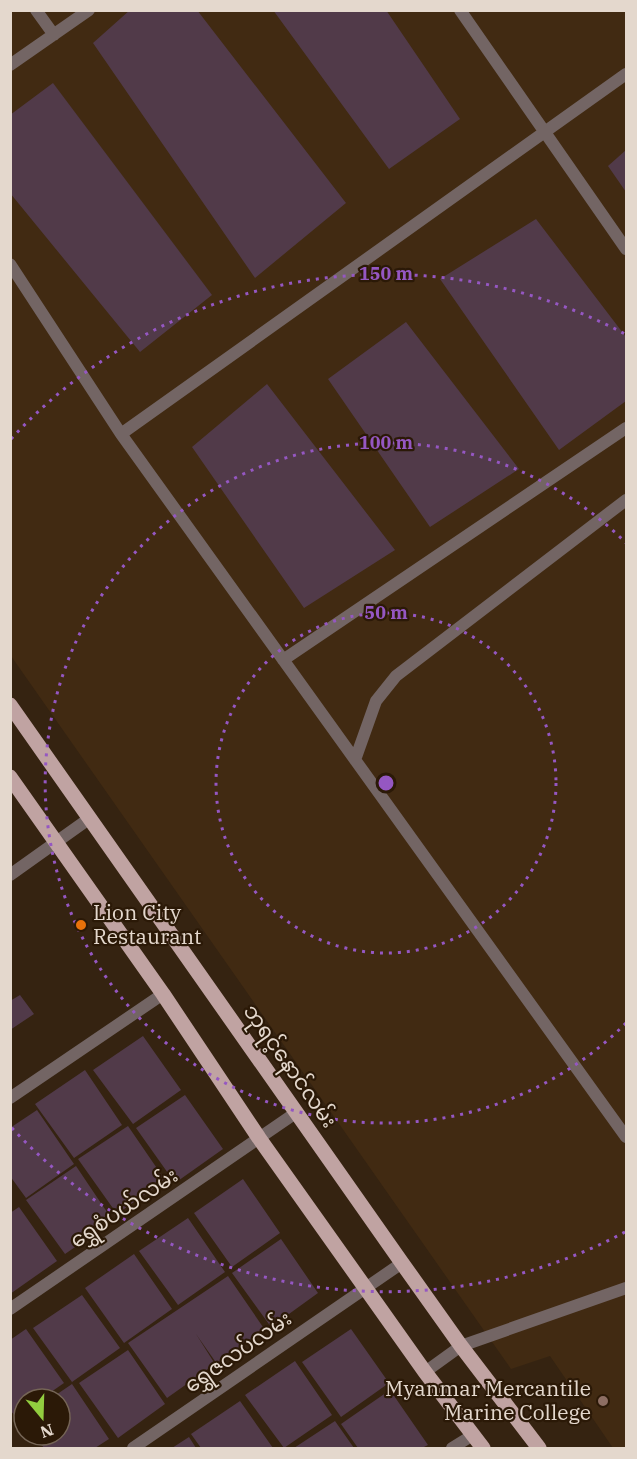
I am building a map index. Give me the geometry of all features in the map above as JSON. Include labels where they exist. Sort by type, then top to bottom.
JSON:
[{"type":"main road","name":"ဘုရင့်နောင်လမ်း","points":[[10,705],[461,1346],[539,1449]]},
{"type":"main road","points":[[10,777],[163,994],[259,1138],[425,1372],[483,1449]]},
{"type":"street","points":[[36,10],[54,35]]},
{"type":"street","points":[[10,65],[89,10]]},
{"type":"street","points":[[460,10],[627,249]]},
{"type":"street","points":[[121,434],[627,74]]},
{"type":"street","points":[[10,264],[121,434],[627,1137]]},
{"type":"street","points":[[283,660],[627,428]]},
{"type":"street","points":[[355,760],[376,701],[396,676],[627,500]]},
{"type":"street","points":[[10,875],[90,818]]},
{"type":"street","points":[[10,1098],[163,994]]},
{"type":"street","name":"ရွှေစံပယ်လမ်း","points":[[10,1309],[297,1113]]},
{"type":"street","name":"ရွှေဇလပ်လမ်း","points":[[133,1449],[402,1263]]},
{"type":"street","points":[[425,1372],[461,1346],[627,1288]]},
{"type":"street","points":[[452,1449],[473,1435]]},
{"type":"shaded area","points":[[10,11],[626,11],[626,1448],[613,1448],[550,1356],[511,1369],[11,656]]},
{"type":"building","points":[[130,10],[197,10],[346,203],[255,278],[93,43]]},
{"type":"building","points":[[273,10],[386,10],[460,119],[389,169]]},
{"type":"building","points":[[53,83],[212,295],[140,352],[10,193],[10,115]]},
{"type":"building","points":[[626,150],[626,192],[608,166]]},
{"type":"building","points":[[536,219],[626,337],[626,401],[559,450],[440,279]]},
{"type":"building","points":[[406,322],[519,469],[430,527],[328,379]]},
{"type":"building","points":[[267,384],[395,550],[304,608],[192,447]]},
{"type":"building","points":[[20,995],[34,1014],[10,1030],[10,1001]]},
{"type":"building","points":[[143,1036],[181,1090],[133,1124],[93,1070]]},
{"type":"building","points":[[85,1070],[122,1125],[74,1158],[35,1104]]},
{"type":"building","points":[[185,1095],[223,1149],[175,1183],[136,1128]]},
{"type":"building","points":[[37,1110],[74,1164],[26,1198],[10,1176],[10,1128]]},
{"type":"building","points":[[128,1126],[165,1180],[117,1214],[78,1159]]},
{"type":"building","points":[[76,1166],[113,1221],[65,1254],[26,1200]]},
{"type":"building","points":[[243,1179],[280,1233],[232,1267],[194,1213]]},
{"type":"building","points":[[19,1207],[57,1261],[10,1294],[10,1213]]},
{"type":"building","points":[[188,1218],[225,1272],[178,1305],[139,1251]]},
{"type":"building","points":[[281,1239],[318,1293],[271,1327],[232,1273]]},
{"type":"building","points":[[134,1254],[172,1309],[124,1343],[85,1288]]},
{"type":"building","points":[[228,1276],[265,1330],[217,1364],[196,1334],[215,1364],[167,1398],[128,1343]]},
{"type":"building","points":[[82,1295],[120,1348],[72,1382],[33,1328]]},
{"type":"building","points":[[26,1329],[64,1383],[58,1387],[12,1387],[12,1412],[10,1410],[10,1340]]},
{"type":"building","points":[[351,1329],[389,1383],[341,1417],[302,1362]]},
{"type":"building","points":[[128,1350],[165,1404],[118,1438],[79,1383]]},
{"type":"building","points":[[295,1361],[332,1415],[284,1448],[245,1395]]},
{"type":"building","points":[[72,1384],[109,1439],[95,1448],[43,1447],[72,1447],[72,1387],[68,1387]]},
{"type":"building","points":[[390,1390],[428,1445],[422,1448],[358,1448],[341,1424]]},
{"type":"building","points":[[240,1401],[273,1448],[201,1448],[191,1434]]},
{"type":"building","points":[[335,1421],[354,1448],[294,1448]]},
{"type":"building","points":[[189,1437],[196,1448],[172,1448]]},
{"type":"place","name":"Lion City Restaurant","points":[[81,925]]},
{"type":"place","name":"Myanmar Mercantile Marine College","points":[[603,1401]]}]
